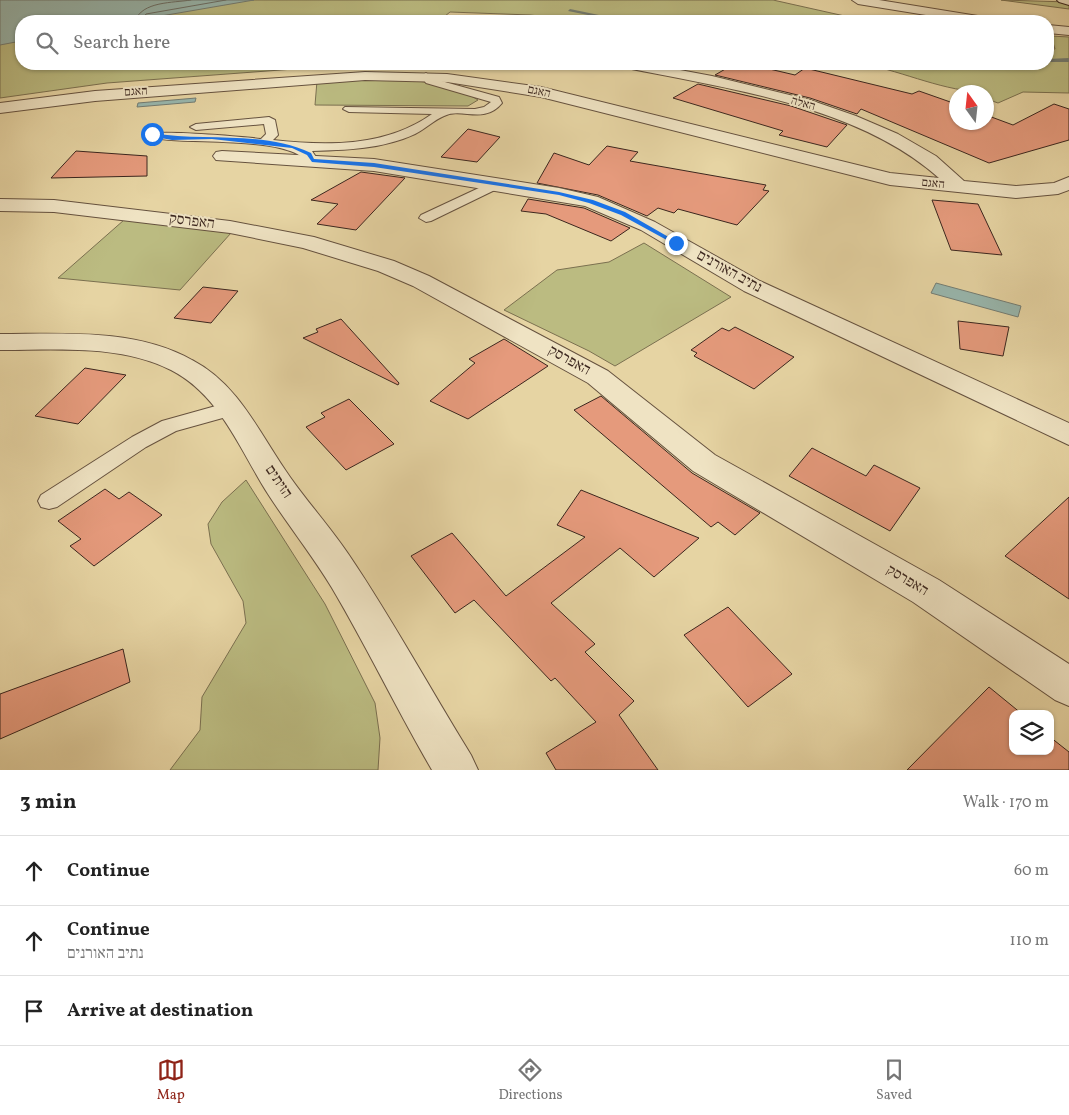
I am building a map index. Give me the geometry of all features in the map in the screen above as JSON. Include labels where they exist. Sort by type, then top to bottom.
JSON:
[{"type":"street","points":[[858,0],[948,15]]},
{"type":"street","points":[[1064,0],[1069,0]]},
{"type":"street","points":[[1054,30],[1069,31]]},
{"type":"street","name":"האלה","points":[[655,70],[773,96],[836,115],[907,147],[939,168],[960,187]]},
{"type":"street","name":"האגם","points":[[0,108],[80,97],[297,80],[365,76],[426,76],[485,82],[541,92],[890,178],[1016,192],[1058,188],[1069,184]]},
{"type":"street","name":"נתיב האורנים","points":[[222,156],[274,161],[312,160],[374,165],[559,194],[591,202],[623,214],[752,286],[1069,435]]},
{"type":"street","name":"האפרסק","points":[[0,205],[54,206],[230,227],[331,249],[386,266],[421,281],[598,377],[704,463],[926,591],[1069,687]]},
{"type":"street","name":"הזיתים","points":[[0,342],[94,344],[147,352],[196,372],[222,395],[279,485],[344,577],[456,770]]},
{"type":"lane","points":[[349,109],[476,112],[487,110],[498,103],[495,99],[430,81],[426,76]]},
{"type":"lane","points":[[264,143],[272,135],[269,120],[182,128],[152,134],[172,138],[212,137],[264,143],[293,146],[376,143],[405,136],[442,112]]},
{"type":"lane","points":[[293,146],[309,154],[312,160]]},
{"type":"lane","points":[[426,218],[496,184]]},
{"type":"lane","points":[[49,501],[138,442],[169,426],[230,408]]},
{"type":"green space","points":[[0,0],[773,0],[840,15],[530,15],[450,12],[446,15],[15,15],[15,70],[281,70],[107,83],[0,98]]},
{"type":"green space","points":[[1001,0],[1069,2],[1069,9]]},
{"type":"green space","points":[[1054,36],[1069,37],[1069,93],[1023,92],[998,103],[994,102],[994,85],[949,85],[949,87],[886,70],[1054,70]]},
{"type":"green space","points":[[407,80],[437,84],[465,93],[478,100],[468,106],[315,105],[317,81]]},
{"type":"green space","points":[[124,220],[231,233],[180,290],[58,278]]},
{"type":"green space","points":[[644,243],[731,297],[615,366],[589,351],[504,310],[557,270],[609,262]]},
{"type":"green space","points":[[246,480],[325,604],[375,703],[380,738],[378,770],[170,770],[200,730],[202,697],[246,623],[243,601],[211,544],[208,524],[222,502]]},
{"type":"water","points":[[0,0],[254,0],[167,15],[15,15],[15,42],[0,45]]},
{"type":"water","points":[[196,98],[195,102],[137,107],[138,103]]},
{"type":"water","points":[[936,283],[1021,306],[1018,317],[931,293]]},
{"type":"building","points":[[724,70],[774,70],[795,75],[802,70],[813,70],[912,94],[919,91],[949,102],[949,130],[994,130],[994,118],[1013,125],[1054,104],[1069,109],[1069,140],[989,163],[861,109],[857,114],[810,98],[715,75]]},
{"type":"building","points":[[698,84],[791,106],[847,125],[827,147],[779,135],[783,131],[673,98]]},
{"type":"building","points":[[468,129],[500,137],[477,162],[441,157]]},
{"type":"building","points":[[607,146],[638,152],[630,161],[766,185],[763,190],[769,191],[737,225],[678,209],[674,213],[658,208],[647,216],[598,195],[537,183],[554,153],[589,165]]},
{"type":"building","points":[[76,151],[147,156],[147,176],[51,178]]},
{"type":"building","points":[[361,172],[405,178],[356,230],[317,224],[338,204],[311,200]]},
{"type":"building","points":[[528,199],[584,208],[630,228],[611,241],[546,214],[521,211]]},
{"type":"building","points":[[932,200],[978,204],[1002,255],[951,250]]},
{"type":"building","points":[[203,287],[238,291],[211,323],[174,318]]},
{"type":"building","points":[[341,319],[399,383],[398,385],[303,338],[318,332],[316,329]]},
{"type":"building","points":[[958,321],[1009,327],[1003,356],[960,349]]},
{"type":"building","points":[[735,327],[794,357],[754,389],[694,356],[697,353],[691,350],[722,328],[729,331]]},
{"type":"building","points":[[504,339],[548,366],[468,419],[430,401],[475,363],[469,359]]},
{"type":"building","points":[[85,368],[126,375],[78,424],[35,416]]},
{"type":"building","points":[[601,396],[692,473],[760,513],[735,535],[718,522],[711,527],[574,410]]},
{"type":"building","points":[[349,399],[394,444],[346,470],[306,427],[325,417],[321,413]]},
{"type":"building","points":[[812,448],[866,476],[874,465],[920,488],[890,531],[789,476]]},
{"type":"building","points":[[105,489],[119,499],[129,492],[162,515],[94,566],[70,546],[81,539],[58,521]]},
{"type":"building","points":[[581,490],[699,538],[654,577],[620,548],[551,603],[595,644],[585,652],[634,701],[619,715],[658,770],[556,770],[546,753],[596,722],[555,678],[551,681],[474,600],[455,613],[411,556],[452,533],[506,596],[585,537],[557,525]]},
{"type":"building","points":[[1069,497],[1069,599],[1005,556]]},
{"type":"building","points":[[728,607],[792,674],[748,707],[684,635]]},
{"type":"building","points":[[123,649],[130,682],[0,739],[0,694]]},
{"type":"building","points":[[989,687],[1017,710],[1009,710],[1009,755],[1054,755],[1054,740],[1069,752],[1069,770],[907,770]]},
{"type":"waterway","points":[[570,10],[594,15]]},
{"type":"waterway","points":[[1054,61],[1069,60]]},
{"type":"route","points":[[152,134],[172,138],[212,137],[293,146],[309,154],[312,160],[374,165],[559,194],[591,202],[623,214],[676,243]]}]
